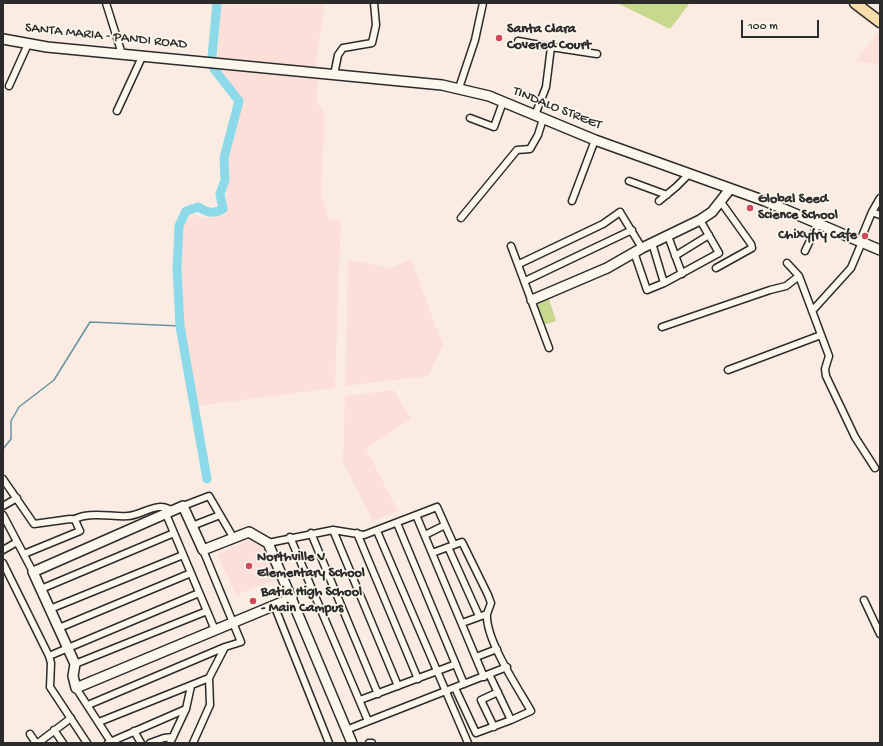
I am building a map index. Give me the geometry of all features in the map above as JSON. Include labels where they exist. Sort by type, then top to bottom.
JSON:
[{"type":"main road","points":[[856,3],[880,22]]},
{"type":"street","points":[[106,3],[122,54]]},
{"type":"street","points":[[334,76],[338,55],[343,48],[372,43],[376,25],[374,3]]},
{"type":"street","points":[[459,88],[475,40],[483,3]]},
{"type":"street","name":"SANTA MARIA - PANDI ROAD","points":[[3,39],[28,44],[142,57],[206,62]]},
{"type":"street","points":[[518,40],[597,54]]},
{"type":"street","points":[[9,86],[28,44]]},
{"type":"street","points":[[461,218],[517,150],[530,149],[538,135],[539,117],[546,87],[551,47]]},
{"type":"street","points":[[117,111],[142,57]]},
{"type":"street","name":"TINDALO STREET","points":[[206,62],[459,88],[503,102],[595,140],[765,201],[880,250]]},
{"type":"street","points":[[470,118],[494,127],[503,102]]},
{"type":"street","points":[[572,201],[595,140]]},
{"type":"street","points":[[659,201],[689,174]]},
{"type":"street","points":[[629,181],[667,195]]},
{"type":"street","points":[[532,300],[607,268],[638,250],[700,220],[721,202],[730,189]]},
{"type":"street","points":[[812,312],[851,268],[872,212],[880,198]]},
{"type":"street","points":[[716,268],[752,248],[751,244],[721,202]]},
{"type":"street","points":[[519,264],[603,224],[620,212],[632,230],[647,290],[682,274],[719,253],[700,220]]},
{"type":"street","points":[[872,212],[880,215]]},
{"type":"street","points":[[805,251],[818,224]]},
{"type":"street","points":[[525,281],[632,230]]},
{"type":"street","points":[[675,256],[709,235]]},
{"type":"street","points":[[668,236],[682,274]]},
{"type":"street","points":[[652,244],[664,283]]},
{"type":"street","points":[[511,246],[519,264],[549,348]]},
{"type":"street","points":[[787,263],[799,276],[830,358],[825,372],[854,437],[875,468]]},
{"type":"street","points":[[662,327],[770,290],[784,287],[799,276]]},
{"type":"street","points":[[728,370],[821,335]]},
{"type":"street","points":[[3,479],[5,487],[17,498],[34,524],[70,519],[75,520],[84,516],[129,517],[143,511],[167,507],[174,533],[214,630]]},
{"type":"street","points":[[33,572],[209,496],[233,537]]},
{"type":"street","points":[[3,506],[17,498]]},
{"type":"street","points":[[88,705],[224,647],[241,642],[184,506]]},
{"type":"street","points":[[268,543],[290,537],[333,530],[364,534],[378,531],[437,507],[446,525],[451,546],[479,616]]},
{"type":"street","points":[[3,515],[6,527],[24,554],[75,664],[73,676],[76,688],[99,722],[110,742],[186,709]]},
{"type":"street","points":[[192,526],[220,515]]},
{"type":"street","points":[[416,515],[476,657],[498,692],[511,720]]},
{"type":"street","points":[[129,517],[135,527]]},
{"type":"street","points":[[24,554],[80,531],[75,520]]},
{"type":"street","points":[[397,523],[464,684]]},
{"type":"street","points":[[424,535],[446,525]]},
{"type":"street","points":[[333,530],[398,686]]},
{"type":"street","points":[[378,531],[436,672],[468,743]]},
{"type":"street","points":[[202,550],[249,532],[268,543],[352,743]]},
{"type":"street","points":[[41,589],[174,533]]},
{"type":"street","points":[[357,533],[418,679]]},
{"type":"street","points":[[311,534],[378,694]]},
{"type":"street","points":[[290,537],[368,721]]},
{"type":"street","points":[[3,550],[17,542]]},
{"type":"street","points":[[432,553],[462,542],[491,603],[486,622],[497,649],[531,711],[476,733],[455,688]]},
{"type":"street","points":[[50,609],[183,554]]},
{"type":"street","points":[[3,563],[49,656],[51,663],[50,687],[88,743]]},
{"type":"street","points":[[59,628],[191,573]]},
{"type":"street","points":[[49,656],[199,593]]},
{"type":"street","points":[[76,688],[292,598]]},
{"type":"street","points":[[864,600],[880,634]]},
{"type":"street","points":[[274,605],[329,743]]},
{"type":"street","points":[[75,664],[206,611]]},
{"type":"street","points":[[462,623],[487,614]]},
{"type":"street","points":[[193,743],[210,705],[210,678],[224,647]]},
{"type":"street","points":[[476,657],[497,649]]},
{"type":"street","points":[[360,700],[456,664]]},
{"type":"street","points":[[346,730],[507,667]]},
{"type":"street","points":[[99,722],[210,678]]},
{"type":"street","points":[[170,743],[186,709],[191,686]]},
{"type":"street","points":[[494,727],[482,700],[498,692]]},
{"type":"street","points":[[30,734],[37,743],[71,718]]},
{"type":"street","points":[[54,730],[63,743]]},
{"type":"street","points":[[134,731],[141,743]]},
{"type":"street","points":[[150,743],[164,738],[174,737]]},
{"type":"shaded area","points":[[220,3],[325,3],[315,69],[218,58]]},
{"type":"shaded area","points":[[879,31],[880,64],[855,62]]},
{"type":"shaded area","points":[[219,68],[318,77],[317,101],[325,116],[321,194],[329,219],[341,220],[335,388],[197,406],[181,322],[183,227],[192,213],[202,218],[226,215],[228,161],[242,102]]},
{"type":"shaded area","points":[[348,260],[391,268],[411,260],[443,345],[428,376],[345,386]]},
{"type":"shaded area","points":[[394,390],[411,419],[366,449],[398,511],[373,521],[343,462],[345,396]]},
{"type":"shaded area","name":"Northville V Elementary School","points":[[254,537],[268,547],[281,578],[236,595],[217,555]]},
{"type":"green space","points":[[617,3],[690,3],[670,29]]},
{"type":"green space","points":[[549,299],[556,321],[544,325],[536,303]]},
{"type":"waterway","points":[[207,479],[180,326],[177,269],[179,226],[186,211],[198,207],[210,212],[216,212],[223,209],[220,194],[225,180],[224,158],[239,101],[214,69],[212,57],[217,3]]},
{"type":"waterway","points":[[3,449],[11,439],[11,421],[19,407],[54,380],[90,322],[180,326]]},
{"type":"place","name":"Santa Clara Covered Court","points":[[499,38]]},
{"type":"place","name":"Global Seed Science School","points":[[750,208]]},
{"type":"place","name":"Chixyfry Cafe","points":[[865,236]]},
{"type":"place","name":"Northville V Elementary School","points":[[249,566]]},
{"type":"place","name":"Batia High School - Main Campus","points":[[253,601]]}]
